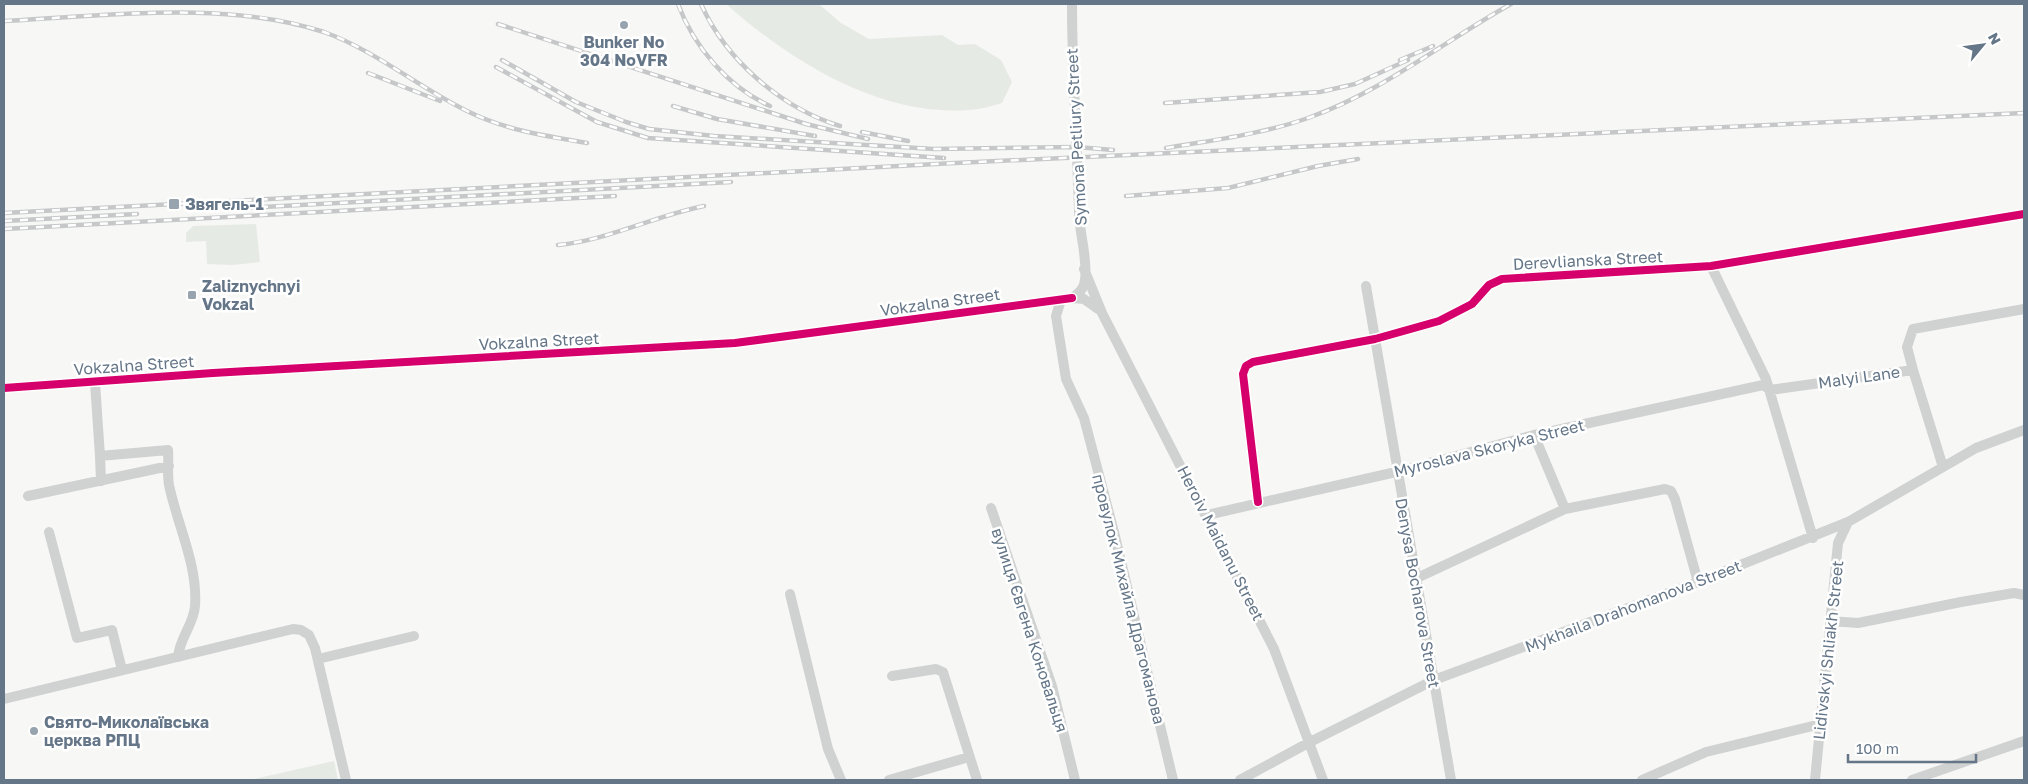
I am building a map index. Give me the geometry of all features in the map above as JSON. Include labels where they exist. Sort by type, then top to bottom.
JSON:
[{"type":"street","name":"Symona Petliury Street","points":[[1072,4],[1072,74],[1078,159],[1079,213],[1084,269]]},
{"type":"street","name":"Derevlianska Street","points":[[1258,502],[1243,374],[1246,366],[1253,362],[1375,339],[1439,321],[1472,304],[1496,280],[1524,276],[1711,266],[2024,214]]},
{"type":"street","points":[[1711,266],[1770,390],[1813,538]]},
{"type":"street","points":[[1072,298],[1081,291],[1085,280],[1084,269]]},
{"type":"street","name":"Heroiv Maidanu Street","points":[[1084,269],[1102,313],[1274,649],[1323,780]]},
{"type":"street","name":"Denysa Bocharova Street","points":[[1366,286],[1396,472],[1417,578],[1451,780]]},
{"type":"street","points":[[1072,298],[1084,299],[1102,313]]},
{"type":"street","name":"Vokzalna Street","points":[[4,388],[95,383],[213,373],[735,343],[1072,298]]},
{"type":"street","name":"провулок Михайла Драгоманова","points":[[1061,300],[1056,316],[1066,379],[1084,418],[1137,623],[1173,780]]},
{"type":"street","name":"Malyi Lane","points":[[1770,390],[1913,370],[1907,347],[1913,329],[2024,310]]},
{"type":"street","points":[[1913,370],[1943,467]]},
{"type":"street","points":[[95,383],[101,480]]},
{"type":"street","name":"Myroslava Skoryka Street","points":[[1207,515],[1396,472],[1534,435],[1763,385],[1770,390]]},
{"type":"street","name":"Mykhaila Drahomanova Street","points":[[1240,780],[1310,742],[1434,680],[1813,538],[1848,522],[1976,448],[2024,430]]},
{"type":"street","points":[[1534,435],[1565,509]]},
{"type":"street","points":[[100,456],[168,450],[169,484],[190,558],[195,606],[190,625],[178,648],[178,657]]},
{"type":"street","points":[[28,496],[169,466]]},
{"type":"street","points":[[1417,578],[1565,509],[1665,489],[1671,491],[1675,498],[1698,582]]},
{"type":"street","name":"вулиця Євгена Коновальця","points":[[991,508],[1052,686],[1076,780]]},
{"type":"street","name":"Lidivskyi Shliakh Street","points":[[1815,780],[1838,543],[1848,522]]},
{"type":"street","points":[[49,532],[76,638],[112,630],[122,670]]},
{"type":"street","points":[[790,594],[828,750],[841,780]]},
{"type":"street","points":[[1830,621],[1858,623],[1961,602],[2014,594],[2024,595]]},
{"type":"street","points":[[4,699],[293,629],[301,630],[309,635],[318,659],[346,780]]},
{"type":"street","points":[[318,659],[414,636]]},
{"type":"street","points":[[892,676],[936,669],[944,672],[977,780]]},
{"type":"street","points":[[1642,780],[1706,752],[1820,724]]},
{"type":"street","points":[[1912,780],[2024,741]]},
{"type":"street","points":[[889,780],[969,757]]},
{"type":"shaded area","points":[[726,4],[819,4],[841,23],[869,39],[942,35],[958,45],[975,44],[1001,60],[1012,82],[1002,103],[981,109],[935,110],[902,104],[869,94],[837,81],[807,64],[751,25]]},
{"type":"shaded area","points":[[256,224],[260,262],[232,265],[207,264],[206,241],[186,242],[186,233],[193,226]]},
{"type":"shaded area","points":[[334,761],[338,780],[249,780]]},
{"type":"railway","points":[[678,4],[693,35],[714,64],[740,88],[770,106]]},
{"type":"railway","points":[[701,4],[725,44],[758,79],[797,107],[818,118],[840,126]]},
{"type":"railway","points":[[1166,148],[1238,136],[1291,124],[1335,107],[1387,81],[1511,4]]},
{"type":"railway","points":[[4,21],[124,14],[207,13],[287,22],[324,32],[343,40],[481,118],[526,132],[587,143]]},
{"type":"railway","points":[[498,24],[806,124],[868,139]]},
{"type":"railway","points":[[1400,60],[1433,46]]},
{"type":"railway","points":[[502,60],[576,102],[649,129],[714,136],[934,149],[1077,147],[1113,150]]},
{"type":"railway","points":[[1165,103],[1320,92],[1355,84],[1408,60]]},
{"type":"railway","points":[[496,67],[597,122],[648,138],[944,158]]},
{"type":"railway","points":[[368,73],[440,101]]},
{"type":"railway","points":[[673,106],[717,119],[815,136]]},
{"type":"railway","points":[[4,213],[955,163],[2024,113]]},
{"type":"railway","points":[[862,132],[908,141]]},
{"type":"railway","points":[[1126,196],[1228,188],[1318,166],[1358,159]]},
{"type":"railway","points":[[244,208],[731,182]]},
{"type":"railway","points":[[4,229],[615,196]]},
{"type":"railway","points":[[558,245],[595,238],[685,210],[704,206]]},
{"type":"railway","points":[[4,221],[137,214]]},
{"type":"cycle path","points":[[1258,502],[1243,374],[1246,366],[1253,362],[1375,339],[1439,321],[1472,304],[1489,285],[1502,279],[1711,266],[2024,214]]},
{"type":"cycle path","points":[[4,388],[213,373],[735,343],[1072,298]]},
{"type":"place","name":"Bunker No 304 NoVFR","points":[[624,25]]},
{"type":"place","name":"Звягель-1","points":[[174,204]]},
{"type":"place","name":"Zaliznychnyi Vokzal","points":[[192,295]]},
{"type":"place","name":"Свято-Миколаївська церква РПЦ","points":[[34,731]]}]
